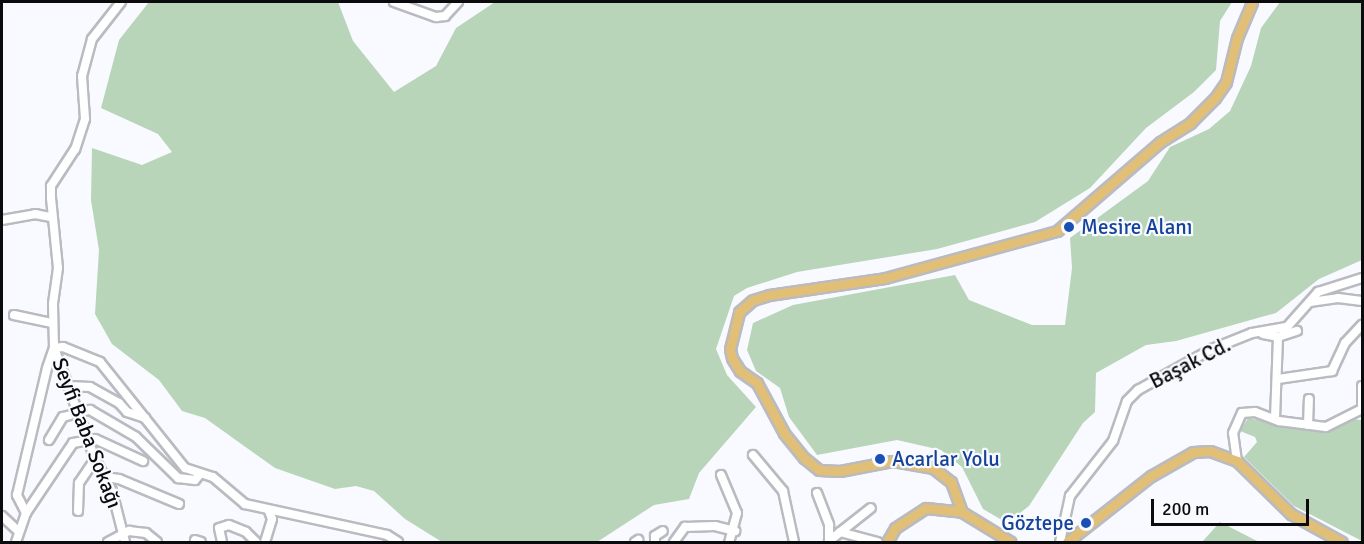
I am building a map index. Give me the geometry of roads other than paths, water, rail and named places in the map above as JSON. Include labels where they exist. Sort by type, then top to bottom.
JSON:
[{"type":"main road","points":[[962,512],[951,482],[933,468],[892,461],[840,471],[819,470],[804,458],[784,433],[757,383],[740,371],[732,358],[730,349],[739,312],[753,300],[769,295],[885,278],[1057,231],[1160,142],[1190,123],[1215,98],[1226,82],[1237,38],[1252,2]]},
{"type":"main road","points":[[1068,542],[1151,476],[1193,452],[1210,451],[1237,461],[1291,514],[1342,543]]},
{"type":"main road","points":[[887,543],[896,528],[926,508],[962,512],[1011,543]]},
{"type":"street","name":"Seyfi Baba Sokağı","points":[[121,2],[101,25],[86,59],[82,76],[85,119],[75,149],[51,186],[51,217],[57,268],[52,323],[54,348],[76,411],[95,459],[105,477],[124,531],[125,543]]},
{"type":"street","points":[[394,2],[436,17],[445,16],[458,2]]},
{"type":"street","points":[[2,220],[35,214],[51,217]]},
{"type":"street","name":"Başak Cd.","points":[[1060,543],[1070,496],[1113,441],[1127,401],[1158,376],[1252,333],[1287,327],[1308,302],[1326,287],[1362,278]]},
{"type":"street","points":[[1308,302],[1338,298],[1362,301]]},
{"type":"street","points":[[14,315],[52,323]]},
{"type":"street","points":[[1278,380],[1332,371],[1345,343],[1362,325]]},
{"type":"street","points":[[1252,333],[1278,337],[1297,331]]},
{"type":"street","points":[[1275,419],[1278,337]]},
{"type":"street","points":[[26,513],[17,495],[54,348],[78,350],[100,362],[129,402],[147,419],[185,468],[213,477],[245,504],[269,512],[387,535],[398,543]]},
{"type":"street","points":[[69,386],[90,387],[119,403],[127,412],[147,419]]},
{"type":"street","points":[[1237,461],[1233,433],[1242,413],[1255,412],[1275,419],[1326,427],[1362,409],[1362,386]]},
{"type":"street","points":[[1308,425],[1309,399]]},
{"type":"street","points":[[49,440],[63,417],[76,411],[90,410],[111,419],[136,437],[178,478],[195,480],[200,474]]},
{"type":"street","points":[[16,543],[26,513],[73,443],[89,439],[143,461]]},
{"type":"street","points":[[753,455],[783,491],[794,543]]},
{"type":"street","points":[[78,511],[79,483],[95,459]]},
{"type":"street","points":[[721,475],[737,513],[736,536],[729,543]]},
{"type":"street","points":[[105,477],[119,479],[179,504]]},
{"type":"street","points":[[817,494],[829,525],[829,542]]},
{"type":"street","points":[[829,542],[871,508]]},
{"type":"street","points":[[265,543],[272,519],[269,512]]},
{"type":"street","points":[[2,516],[19,532]]},
{"type":"street","points":[[222,543],[219,528],[229,525],[246,532],[256,543]]},
{"type":"street","points":[[674,543],[685,527],[715,526],[736,536]]},
{"type":"street","points":[[108,543],[124,531],[146,533],[157,543]]},
{"type":"street","points":[[655,543],[655,536],[663,531]]},
{"type":"street","points":[[840,532],[878,543]]},
{"type":"place","name":"Mesire Alanı","points":[[1069,227]]},
{"type":"place","name":"Acarlar Yolu","points":[[880,459]]},
{"type":"place","name":"Göztepe","points":[[1086,523]]}]
